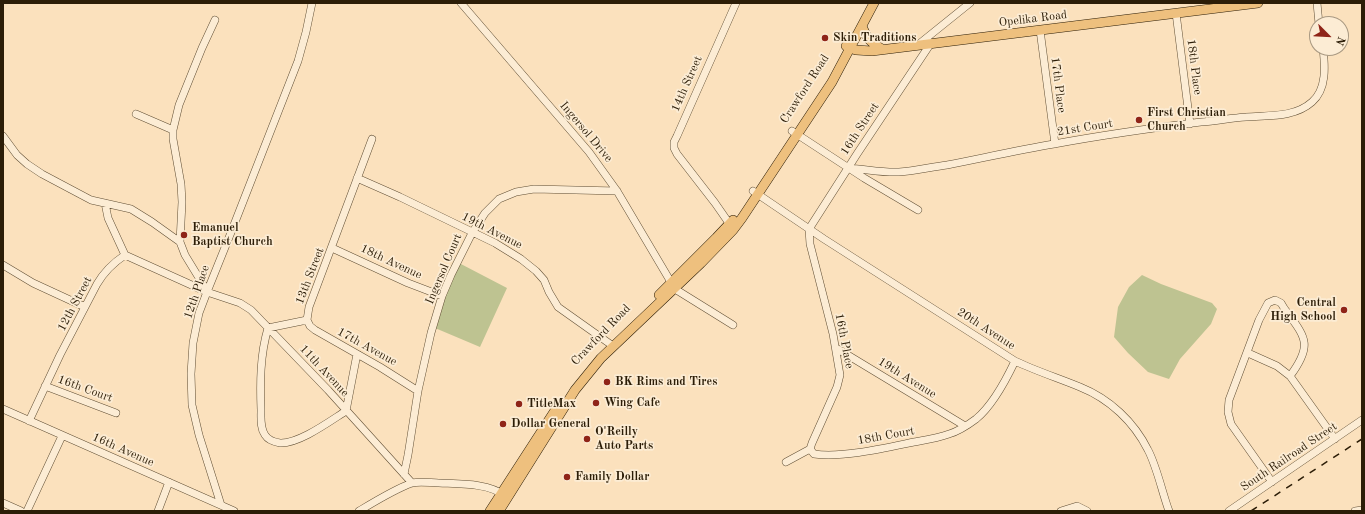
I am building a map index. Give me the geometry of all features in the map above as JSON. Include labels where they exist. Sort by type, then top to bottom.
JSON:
[{"type":"main road","points":[[874,3],[862,26],[866,37],[870,42],[882,49]]},
{"type":"main road","name":"Opelika Road","points":[[850,47],[856,50],[867,51],[1258,3]]},
{"type":"main road","name":"Crawford Road","points":[[505,495],[565,396],[583,370],[674,286],[731,227],[756,193],[795,133],[844,63],[856,29],[862,26]]},
{"type":"main road","name":"Opelika Road","points":[[850,47],[871,46],[882,49]]},
{"type":"main road","name":"Crawford Road","points":[[795,133],[823,85],[850,47]]},
{"type":"main road","points":[[844,63],[854,56],[867,51]]},
{"type":"main road","points":[[490,511],[505,495]]},
{"type":"main road","points":[[499,511],[505,495]]},
{"type":"street","name":"12th Place","points":[[221,505],[199,435],[192,405],[191,374],[193,343],[199,313],[298,61],[312,3]]},
{"type":"street","name":"Ingersol Drive","points":[[461,3],[589,152],[617,191],[674,286]]},
{"type":"street","name":"14th Street","points":[[731,227],[684,170],[674,148],[674,142],[736,3]]},
{"type":"street","points":[[918,44],[970,3]]},
{"type":"street","points":[[1317,3],[1318,16]]},
{"type":"street","name":"18th Place","points":[[1176,13],[1190,124]]},
{"type":"street","points":[[207,292],[185,255],[180,242],[182,202],[181,184],[173,130],[179,105],[215,20]]},
{"type":"street","name":"17th Place","points":[[1040,30],[1055,144]]},
{"type":"street","name":"16th Street","points":[[809,229],[931,43]]},
{"type":"street","name":"21st Court","points":[[848,168],[898,172],[910,171],[1055,144],[1190,124],[1295,112],[1312,103],[1319,93],[1322,86],[1325,67],[1323,56]]},
{"type":"street","points":[[136,114],[173,130]]},
{"type":"street","points":[[795,133],[848,168],[918,210]]},
{"type":"street","points":[[3,136],[17,155],[42,174],[91,200],[131,209],[147,218],[180,242]]},
{"type":"street","name":"13th Street","points":[[268,328],[307,320],[309,308],[372,139]]},
{"type":"street","name":"19th Avenue","points":[[358,178],[495,243],[521,259],[536,271],[544,280],[554,302],[558,306],[610,344]]},
{"type":"street","name":"Ingersol Court","points":[[404,474],[418,391],[430,333],[442,296],[472,233],[485,213],[499,199],[516,192],[534,189],[617,191]]},
{"type":"street","name":"20th Avenue","points":[[756,193],[809,229],[1015,361],[1031,369],[1082,387],[1109,402],[1132,424],[1149,451],[1169,511]]},
{"type":"street","points":[[105,203],[108,218],[125,255],[207,292]]},
{"type":"street","name":"16th Place","points":[[809,229],[810,244],[840,368],[839,381],[810,449]]},
{"type":"street","name":"18th Avenue","points":[[332,248],[442,296]]},
{"type":"street","name":"12th Street","points":[[30,421],[45,386],[103,273],[112,264],[125,255]]},
{"type":"street","points":[[3,265],[33,283],[85,307]]},
{"type":"street","points":[[674,286],[733,325]]},
{"type":"street","name":"11th Avenue","points":[[207,292],[240,304],[251,310],[412,483]]},
{"type":"street","points":[[1272,482],[1231,424],[1228,412],[1229,400],[1264,308],[1268,303],[1275,300],[1280,303],[1295,323],[1304,340],[1304,352],[1290,376]]},
{"type":"street","name":"17th Avenue","points":[[307,320],[310,326],[315,330],[380,366],[418,391]]},
{"type":"street","points":[[268,328],[261,363],[260,393],[262,424],[265,436],[269,440],[281,443],[292,441],[309,433],[346,411],[357,354]]},
{"type":"street","name":"19th Avenue","points":[[836,348],[966,426]]},
{"type":"street","points":[[1248,353],[1277,366],[1290,376],[1335,439]]},
{"type":"street","name":"18th Court","points":[[810,449],[814,454],[821,455],[878,449],[944,436],[966,426],[977,418],[1003,384],[1015,361]]},
{"type":"street","name":"16th Court","points":[[45,386],[116,412]]},
{"type":"street","name":"16th Avenue","points":[[3,409],[234,511]]},
{"type":"street","name":"South Railroad Street","points":[[1229,511],[1362,420]]},
{"type":"street","points":[[27,511],[62,436]]},
{"type":"street","points":[[786,462],[810,449]]},
{"type":"street","points":[[158,511],[169,482]]},
{"type":"street","points":[[359,511],[412,483],[426,482],[472,485],[488,488],[505,495]]},
{"type":"street","points":[[3,503],[21,511]]},
{"type":"street","points":[[1061,511],[1077,506],[1086,511]]},
{"type":"street","points":[[1355,511],[1362,510]]},
{"type":"green space","points":[[459,263],[507,288],[480,347],[435,328],[445,296]]},
{"type":"green space","points":[[1142,275],[1161,284],[1212,303],[1217,309],[1211,324],[1180,359],[1169,379],[1148,372],[1114,337],[1118,307],[1129,287]]},
{"type":"railway","points":[[1251,511],[1362,439]]},
{"type":"place","name":"Skin Traditions","points":[[825,38]]},
{"type":"place","name":"First Christian Church","points":[[1139,120]]},
{"type":"place","name":"Emanuel Baptist Church","points":[[184,235]]},
{"type":"place","name":"Central High School","points":[[1344,310]]},
{"type":"place","name":"BK Rims and Tires","points":[[607,382]]},
{"type":"place","name":"Wing Cafe","points":[[596,403]]},
{"type":"place","name":"TitleMax","points":[[519,404]]},
{"type":"place","name":"Dollar General","points":[[503,424]]},
{"type":"place","name":"O'Reilly Auto Parts","points":[[587,439]]},
{"type":"place","name":"Family Dollar","points":[[567,477]]}]
